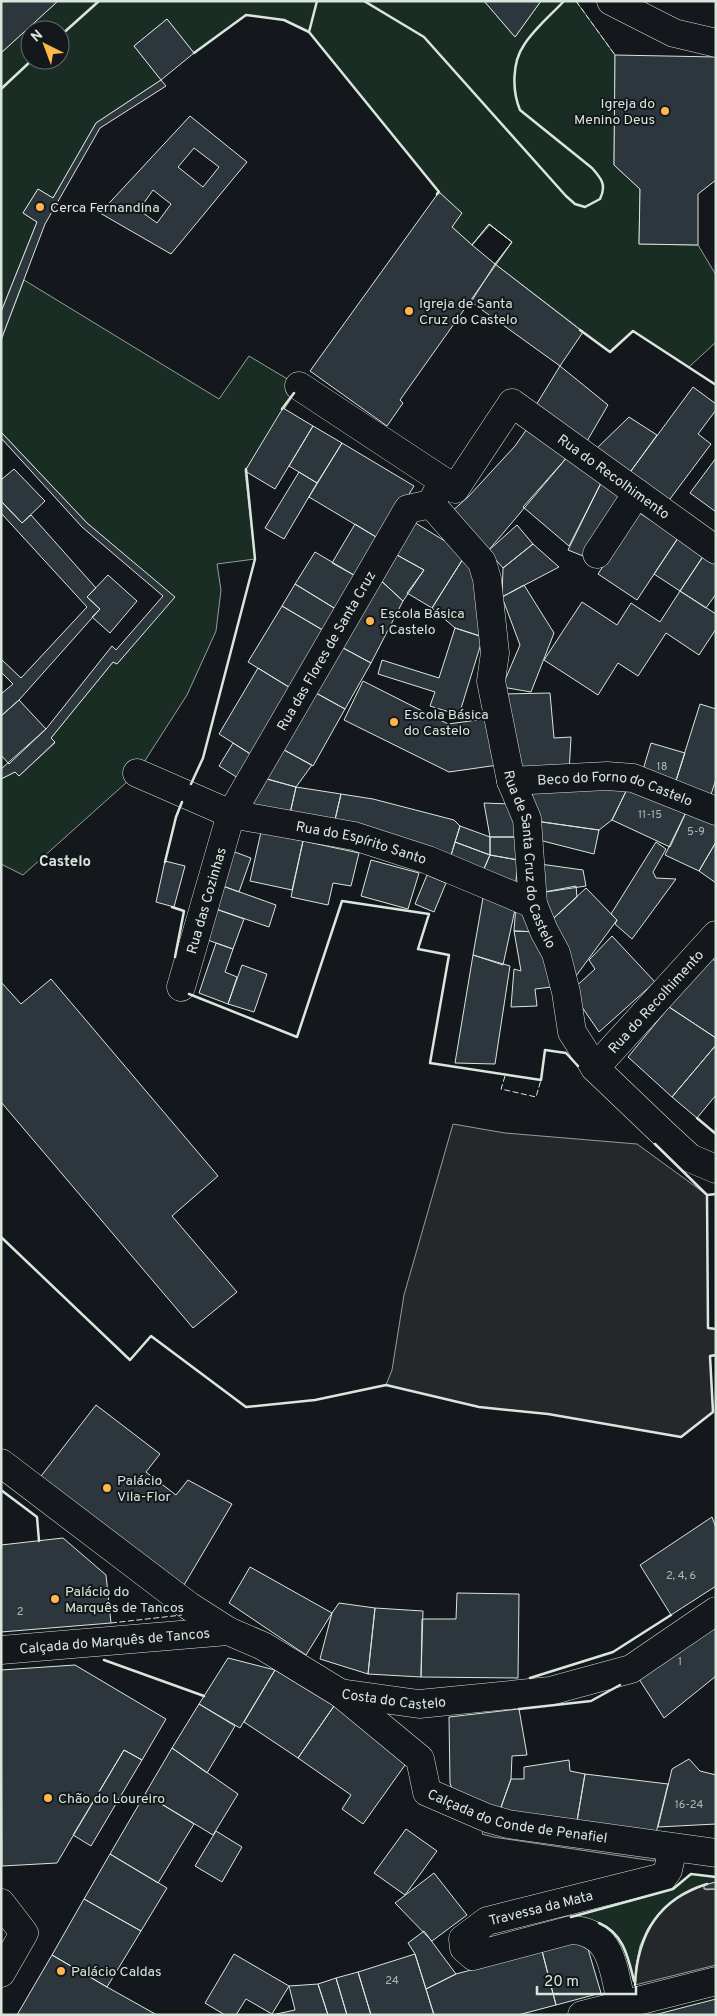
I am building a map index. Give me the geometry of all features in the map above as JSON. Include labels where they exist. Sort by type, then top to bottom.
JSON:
[{"type":"street","points":[[611,1],[674,33],[716,43]]},
{"type":"street","name":"Rua de Santa Cruz do Castelo","points":[[299,386],[437,493],[482,562],[487,579],[495,653],[491,681],[511,781],[527,819],[533,904],[544,931],[556,953],[566,992],[572,1032],[595,1068],[690,1158],[716,1169]]},
{"type":"street","name":"Rua das Flores de Santa Cruz","points":[[231,814],[408,509],[437,493],[455,489],[512,403]]},
{"type":"street","name":"Rua do Recolhimento","points":[[512,403],[716,550]]},
{"type":"street","points":[[597,554],[637,493]]},
{"type":"street","name":"Rua do Espírito Santo","points":[[137,773],[231,814],[354,836],[428,860],[533,904]]},
{"type":"street","name":"Beco do Forno do Castelo","points":[[511,781],[607,776],[633,778],[714,806]]},
{"type":"street","name":"Rua das Cozinhas","points":[[181,987],[231,814]]},
{"type":"street","name":"Rua do Recolhimento","points":[[595,1068],[716,936]]},
{"type":"street","name":"Costa do Castelo","points":[[1,1464],[165,1589],[228,1631],[263,1646],[340,1693],[419,1704],[550,1691],[630,1669],[716,1610]]},
{"type":"street","name":"Calçada do Marquês de Tancos","points":[[1,1650],[228,1631]]},
{"type":"street","name":"Calçada do Conde de Penafiel","points":[[340,1693],[420,1759],[427,1792],[498,1822],[716,1854]]},
{"type":"street","name":"Travessa da Mata","points":[[622,2005],[608,1952],[600,1940],[593,1935],[571,1930],[473,1956],[464,1948],[463,1939],[487,1921],[664,1877],[668,1870],[673,1848]]},
{"type":"street","points":[[1,1903],[24,1933],[1,1973]]},
{"type":"street","points":[[582,2015],[716,1981]]},
{"type":"green space","points":[[58,1],[484,1],[515,37],[541,1],[576,1],[615,55],[614,165],[640,189],[639,244],[698,245],[716,275],[716,342],[689,367],[633,331],[610,352],[495,264],[512,242],[490,225],[472,245],[452,227],[461,213],[439,192],[309,32],[284,20],[246,15],[194,53],[167,19],[134,46],[161,80],[96,123],[53,198],[38,189],[23,213],[37,222],[1,312],[1,53],[20,36],[20,70],[70,70],[70,20],[37,20]]},
{"type":"green space","points":[[24,280],[219,399],[249,356],[299,386],[245,471],[255,559],[217,564],[221,590],[216,631],[187,695],[137,773],[23,875],[1,864],[1,779],[15,772],[19,776],[55,743],[51,738],[113,662],[117,664],[174,597],[87,523],[1,432],[1,340]]},
{"type":"green space","points":[[691,1874],[716,1877],[716,1882],[692,1889],[648,1928],[640,1946],[635,1985],[627,1958],[616,1936],[598,1922],[569,1918],[673,1889]]},
{"type":"shaded area","points":[[453,1124],[505,1133],[637,1144],[707,1195],[708,1328],[716,1329],[716,1355],[710,1356],[713,1412],[681,1437],[548,1414],[479,1407],[386,1385],[392,1370],[404,1295]]},
{"type":"shaded area","points":[[485,1825],[655,1852],[654,1861],[493,1837],[482,1834]]},
{"type":"shaded area","points":[[704,1885],[706,1890],[716,1889],[716,1965],[635,1985],[640,1946],[648,1928],[660,1912],[675,1899]]},
{"type":"building","points":[[1,1],[58,1],[37,20],[20,20],[20,36],[1,53]]},
{"type":"building","points":[[484,1],[541,1],[515,37]]},
{"type":"building","points":[[167,19],[194,53],[161,80],[134,46]]},
{"type":"building","name":"Igreja do Menino Deus","points":[[615,55],[716,57],[716,180],[698,194],[698,245],[639,244],[640,189],[614,165]]},
{"type":"building","name":"Cerca Fernandina","points":[[161,80],[166,86],[100,128],[45,224],[1,340],[1,312],[37,222],[23,213],[38,189],[53,198],[96,123]]},
{"type":"building","points":[[190,116],[247,162],[171,254],[100,213]],"holes":[[[194,148],[219,167],[203,187],[178,167]],[[153,190],[171,204],[157,223],[139,210]]]},
{"type":"building","name":"Igreja de Santa Cruz do Castelo","points":[[439,192],[462,213],[452,227],[472,245],[489,224],[512,242],[400,400],[403,403],[387,426],[310,371]]},
{"type":"building","points":[[489,224],[512,242],[495,264],[472,245]]},
{"type":"building","points":[[495,264],[583,332],[560,366],[471,302]]},
{"type":"building","points":[[560,366],[608,405],[583,448],[533,410]]},
{"type":"building","points":[[693,387],[716,404],[716,410],[698,434],[711,444],[667,503],[628,475]]},
{"type":"building","points":[[283,408],[313,426],[275,489],[245,471]]},
{"type":"building","points":[[629,417],[657,435],[628,475],[593,452]]},
{"type":"building","points":[[313,426],[342,443],[317,483],[289,466]]},
{"type":"building","points":[[529,426],[569,455],[488,551],[451,512],[468,497],[515,446]]},
{"type":"building","points":[[1,432],[87,523],[175,597],[117,664],[113,662],[51,738],[55,742],[19,776],[15,772],[1,779],[1,769],[46,729],[112,646],[116,650],[163,596],[82,527],[1,438]]},
{"type":"building","points":[[342,443],[414,486],[381,540],[309,497]]},
{"type":"building","points":[[569,455],[604,477],[569,546],[523,507]]},
{"type":"building","points":[[716,458],[716,512],[690,493]]},
{"type":"building","points":[[14,469],[45,501],[22,523],[1,501],[1,480]]},
{"type":"building","points":[[299,472],[317,483],[284,539],[265,528]]},
{"type":"building","points":[[604,477],[621,490],[588,558],[568,550]]},
{"type":"building","points":[[1,501],[22,523],[31,515],[96,588],[87,597],[100,609],[19,700],[1,716],[1,694],[13,684],[1,672],[1,659],[21,678],[87,607],[1,513]]},
{"type":"building","points":[[638,512],[678,538],[637,600],[598,574]]},
{"type":"building","points":[[409,519],[466,554],[432,608],[407,593],[424,570],[388,550]]},
{"type":"building","points":[[355,524],[381,540],[359,578],[332,563]]},
{"type":"building","points":[[517,525],[533,544],[503,568],[488,551]]},
{"type":"building","points":[[678,538],[704,555],[680,591],[654,574]]},
{"type":"building","points":[[533,544],[559,567],[502,597],[503,568]]},
{"type":"building","points":[[388,550],[424,570],[403,601],[377,577]]},
{"type":"building","points":[[315,552],[359,578],[339,611],[295,584]]},
{"type":"building","points":[[466,554],[477,570],[483,637],[455,628],[432,608]]},
{"type":"building","points":[[704,555],[716,562],[716,594],[706,608],[680,591]]},
{"type":"building","points":[[108,575],[137,601],[110,633],[92,617],[100,609],[87,597]]},
{"type":"building","name":"Escola Básica 1 Castelo","points":[[377,577],[403,601],[371,663],[332,642]]},
{"type":"building","points":[[295,584],[339,611],[326,632],[282,606]]},
{"type":"building","points":[[524,585],[554,633],[531,692],[502,687],[520,645],[502,597]]},
{"type":"building","points":[[680,591],[716,614],[716,629],[699,655],[666,633],[638,676],[618,663],[598,695],[544,660],[582,602],[617,625],[631,603],[660,622]]},
{"type":"building","points":[[282,606],[326,632],[292,689],[248,662]]},
{"type":"building","points":[[455,628],[483,637],[459,715],[430,706],[435,692],[378,674],[382,660],[439,678]]},
{"type":"building","points":[[332,642],[371,663],[345,709],[307,688]]},
{"type":"building","points":[[258,668],[292,689],[252,755],[219,734]]},
{"type":"building","points":[[363,681],[448,724],[492,718],[498,765],[449,772],[344,720]]},
{"type":"building","points":[[307,688],[345,709],[313,766],[275,745]]},
{"type":"building","points":[[550,693],[554,738],[571,737],[569,773],[516,777],[503,694]]},
{"type":"building","points":[[19,700],[46,729],[9,764],[1,755],[1,716]]},
{"type":"building","points":[[700,704],[716,709],[716,779],[709,801],[673,790]]},
{"type":"building","points":[[233,743],[252,755],[238,778],[219,766]]},
{"type":"building","points":[[651,743],[685,753],[673,790],[640,780]]},
{"type":"building","points":[[275,745],[312,765],[296,787],[256,776]]},
{"type":"building","points":[[256,776],[296,787],[289,818],[240,803]]},
{"type":"building","points":[[631,781],[612,820],[599,830],[535,821],[532,792]]},
{"type":"building","points":[[631,781],[688,808],[670,847],[612,820]]},
{"type":"building","points":[[296,787],[341,794],[334,824],[289,818]]},
{"type":"building","points":[[341,794],[373,799],[454,820],[460,826],[449,862],[334,824]]},
{"type":"building","points":[[484,803],[511,804],[516,837],[490,837]]},
{"type":"building","points":[[688,808],[716,821],[716,842],[699,871],[665,855]]},
{"type":"building","points":[[535,821],[599,830],[594,854],[535,839]]},
{"type":"building","points":[[460,826],[490,837],[490,855],[455,842]]},
{"type":"building","points":[[261,832],[303,841],[292,890],[250,881]]},
{"type":"building","points":[[490,837],[516,837],[518,860],[490,855]]},
{"type":"building","points":[[303,841],[359,853],[351,886],[333,883],[328,905],[291,897]]},
{"type":"building","points":[[455,842],[490,855],[479,880],[449,862]]},
{"type":"building","points":[[656,842],[666,849],[653,872],[656,878],[676,879],[632,939],[615,924],[617,920],[611,914]]},
{"type":"building","points":[[716,842],[716,883],[699,871]]},
{"type":"building","points":[[232,851],[251,858],[239,892],[220,885]]},
{"type":"building","points":[[490,855],[518,860],[515,891],[479,880]]},
{"type":"building","points":[[371,860],[419,873],[408,909],[361,896]]},
{"type":"building","points":[[165,861],[185,866],[174,907],[156,902]]},
{"type":"building","points":[[533,863],[583,870],[586,886],[539,893]]},
{"type":"building","points":[[427,875],[446,883],[434,912],[415,904]]},
{"type":"building","points":[[220,885],[276,905],[269,927],[213,908]]},
{"type":"building","points":[[576,886],[577,897],[544,927],[539,893]]},
{"type":"building","points":[[586,888],[617,920],[576,976],[544,927]]},
{"type":"building","points":[[484,892],[516,905],[503,965],[473,955]]},
{"type":"building","points":[[516,905],[539,932],[514,931]]},
{"type":"building","points":[[213,908],[244,919],[233,949],[202,938]]},
{"type":"building","points":[[514,931],[539,932],[560,986],[535,989],[537,1006],[511,1007],[514,969],[521,971]]},
{"type":"building","points":[[612,936],[655,982],[599,1032],[571,991],[595,969],[589,960]]},
{"type":"building","points":[[216,943],[233,949],[225,972],[237,977],[228,1004],[199,993]]},
{"type":"building","points":[[473,955],[510,966],[495,1064],[455,1063]]},
{"type":"building","points":[[712,959],[716,961],[716,1038],[669,1007]]},
{"type":"building","points":[[242,965],[267,974],[254,1012],[228,1004]]},
{"type":"building","points":[[51,979],[218,1176],[172,1216],[237,1292],[193,1328],[1,1102],[1,982],[21,1004]]},
{"type":"building","points":[[669,1007],[716,1038],[716,1045],[672,1097],[628,1057]]},
{"type":"building","points":[[716,1045],[716,1095],[697,1118],[672,1097]]},
{"type":"building","name":"Palácio Vila-Flor","points":[[96,1405],[160,1454],[146,1472],[176,1495],[188,1480],[232,1504],[184,1585],[141,1560],[38,1480]]},
{"type":"building","points":[[712,1517],[716,1528],[716,1586],[671,1615],[640,1565]]},
{"type":"building","name":"Palácio do Marquês de Tancos","points":[[63,1538],[106,1575],[111,1623],[1,1632],[1,1545]]},
{"type":"building","points":[[250,1567],[332,1613],[306,1655],[229,1603]]},
{"type":"building","points":[[457,1593],[519,1594],[518,1678],[421,1677],[422,1619],[456,1619]]},
{"type":"building","points":[[339,1603],[375,1608],[368,1674],[320,1659],[332,1613]]},
{"type":"building","points":[[375,1608],[423,1611],[421,1677],[368,1674]]},
{"type":"building","points":[[711,1624],[716,1631],[716,1676],[664,1718],[637,1676]]},
{"type":"building","points":[[228,1658],[275,1670],[240,1728],[199,1704]]},
{"type":"building","name":"Chão do Loureiro","points":[[75,1665],[166,1719],[142,1760],[124,1750],[57,1863],[2,1866],[1,1670]]},
{"type":"building","points":[[275,1670],[334,1706],[298,1758],[244,1722]]},
{"type":"building","points":[[199,1704],[235,1726],[207,1773],[172,1748]]},
{"type":"building","points":[[334,1706],[410,1758],[363,1824],[342,1809],[351,1795],[298,1758]]},
{"type":"building","points":[[519,1709],[527,1755],[512,1756],[511,1779],[500,1810],[452,1789],[450,1783],[449,1717]]},
{"type":"building","points":[[172,1748],[238,1794],[213,1835],[145,1794]]},
{"type":"building","points":[[124,1750],[142,1760],[91,1846],[73,1835]]},
{"type":"building","points":[[689,1759],[700,1771],[716,1775],[716,1824],[658,1827],[672,1769]]},
{"type":"building","points":[[569,1760],[570,1771],[585,1774],[577,1821],[500,1810],[511,1779],[524,1779],[524,1767]]},
{"type":"building","points":[[585,1774],[668,1784],[656,1833],[577,1821]]},
{"type":"building","points":[[145,1794],[194,1824],[158,1883],[110,1854]]},
{"type":"building","points":[[406,1829],[437,1851],[405,1895],[374,1873]]},
{"type":"building","points":[[216,1831],[242,1847],[222,1882],[195,1866]]},
{"type":"building","points":[[110,1854],[167,1888],[141,1931],[84,1899]]},
{"type":"building","points":[[434,1873],[467,1915],[432,1941],[395,1903]]},
{"type":"building","points":[[716,1882],[716,1889],[704,1889],[704,1885]]},
{"type":"building","points":[[84,1899],[141,1931],[107,1987],[52,1955]]},
{"type":"building","points":[[424,1931],[456,1974],[426,1989],[415,1954],[408,1943]]},
{"type":"building","points":[[572,1943],[583,1945],[588,1949],[601,1993],[556,2005],[542,1951]]},
{"type":"building","points":[[542,1951],[556,2005],[518,2015],[434,2015],[426,1989],[456,1974]]},
{"type":"building","points":[[234,1954],[289,1986],[272,2014],[246,1999],[236,2015],[225,2015],[205,2003]]},
{"type":"building","points":[[415,1954],[434,2015],[371,2015],[358,1972]]},
{"type":"building","name":"Palácio Caldas","points":[[52,1955],[107,1987],[157,2015],[17,2015]]},
{"type":"building","points":[[358,1972],[371,2015],[347,2015],[336,1978]]},
{"type":"building","points":[[336,1978],[347,2015],[328,2015],[318,1984]]},
{"type":"building","points":[[318,1984],[328,2015],[272,2015],[295,2010],[289,1986]]},
{"type":"building","points":[[716,1999],[716,2015],[654,2015]]},
{"type":"fence","points":[[576,1],[615,55]]},
{"type":"fence","points":[[505,1076],[501,1089],[536,1097],[541,1080]]},
{"type":"fence","points":[[111,1623],[182,1615]]},
{"type":"wall","points":[[70,27],[99,1]]},
{"type":"wall","points":[[309,32],[317,1]]},
{"type":"wall","points":[[364,1],[424,37],[566,196],[575,204],[585,207],[600,199],[603,190],[602,182],[592,168],[520,110],[517,102],[514,77],[517,60],[524,45],[564,1]]},
{"type":"wall","points":[[194,53],[246,15],[284,20],[309,32],[439,192],[437,194]]},
{"type":"wall","points":[[1,89],[21,70]]},
{"type":"wall","points":[[580,330],[610,352],[633,331],[716,385]]},
{"type":"wall","points":[[282,409],[294,393]]},
{"type":"wall","points":[[191,784],[203,758],[255,559],[246,469]]},
{"type":"wall","points":[[165,862],[176,817],[182,802]]},
{"type":"wall","points":[[189,994],[297,1037],[342,901],[429,914],[418,949],[449,955],[430,1063],[541,1080],[545,1050],[566,1053],[578,1066]]},
{"type":"wall","points":[[172,907],[184,911],[175,957]]},
{"type":"wall","points":[[697,1118],[716,1134]]},
{"type":"wall","points":[[655,1144],[707,1195],[708,1328],[716,1329]]},
{"type":"wall","points":[[707,1195],[716,1194]]},
{"type":"wall","points":[[1,1237],[130,1360],[151,1336],[246,1407],[315,1400],[386,1385],[479,1407],[548,1414],[681,1437],[713,1412],[710,1356],[716,1355]]},
{"type":"wall","points":[[1,1490],[37,1517],[39,1541]]},
{"type":"wall","points":[[530,1678],[613,1652],[671,1615]]},
{"type":"wall","points":[[104,1660],[204,1696]]},
{"type":"wall","points":[[519,1709],[591,1701],[620,1685]]},
{"type":"wall","points":[[571,1917],[673,1889],[691,1874],[716,1877]]},
{"type":"wall","points":[[635,1985],[640,1951],[653,1922],[675,1899],[707,1884]]},
{"type":"wall","points":[[599,1923],[614,1933],[624,1947],[634,1981]]},
{"type":"place","name":"Igreja do Menino Deus","points":[[665,111]]},
{"type":"place","name":"Cerca Fernandina","points":[[40,207]]},
{"type":"place","name":"Igreja de Santa Cruz do Castelo","points":[[409,311]]},
{"type":"place","name":"Escola Básica 1 Castelo","points":[[370,621]]},
{"type":"place","name":"Escola Básica do Castelo","points":[[394,722]]},
{"type":"place","name":"Palácio Vila-Flor","points":[[107,1488]]},
{"type":"place","name":"Palácio do Marquês de Tancos","points":[[55,1599]]},
{"type":"place","name":"Chão do Loureiro","points":[[48,1798]]},
{"type":"place","name":"Palácio Caldas","points":[[61,1971]]},
{"type":"district","name":"Castelo","points":[[65,861]]}]
